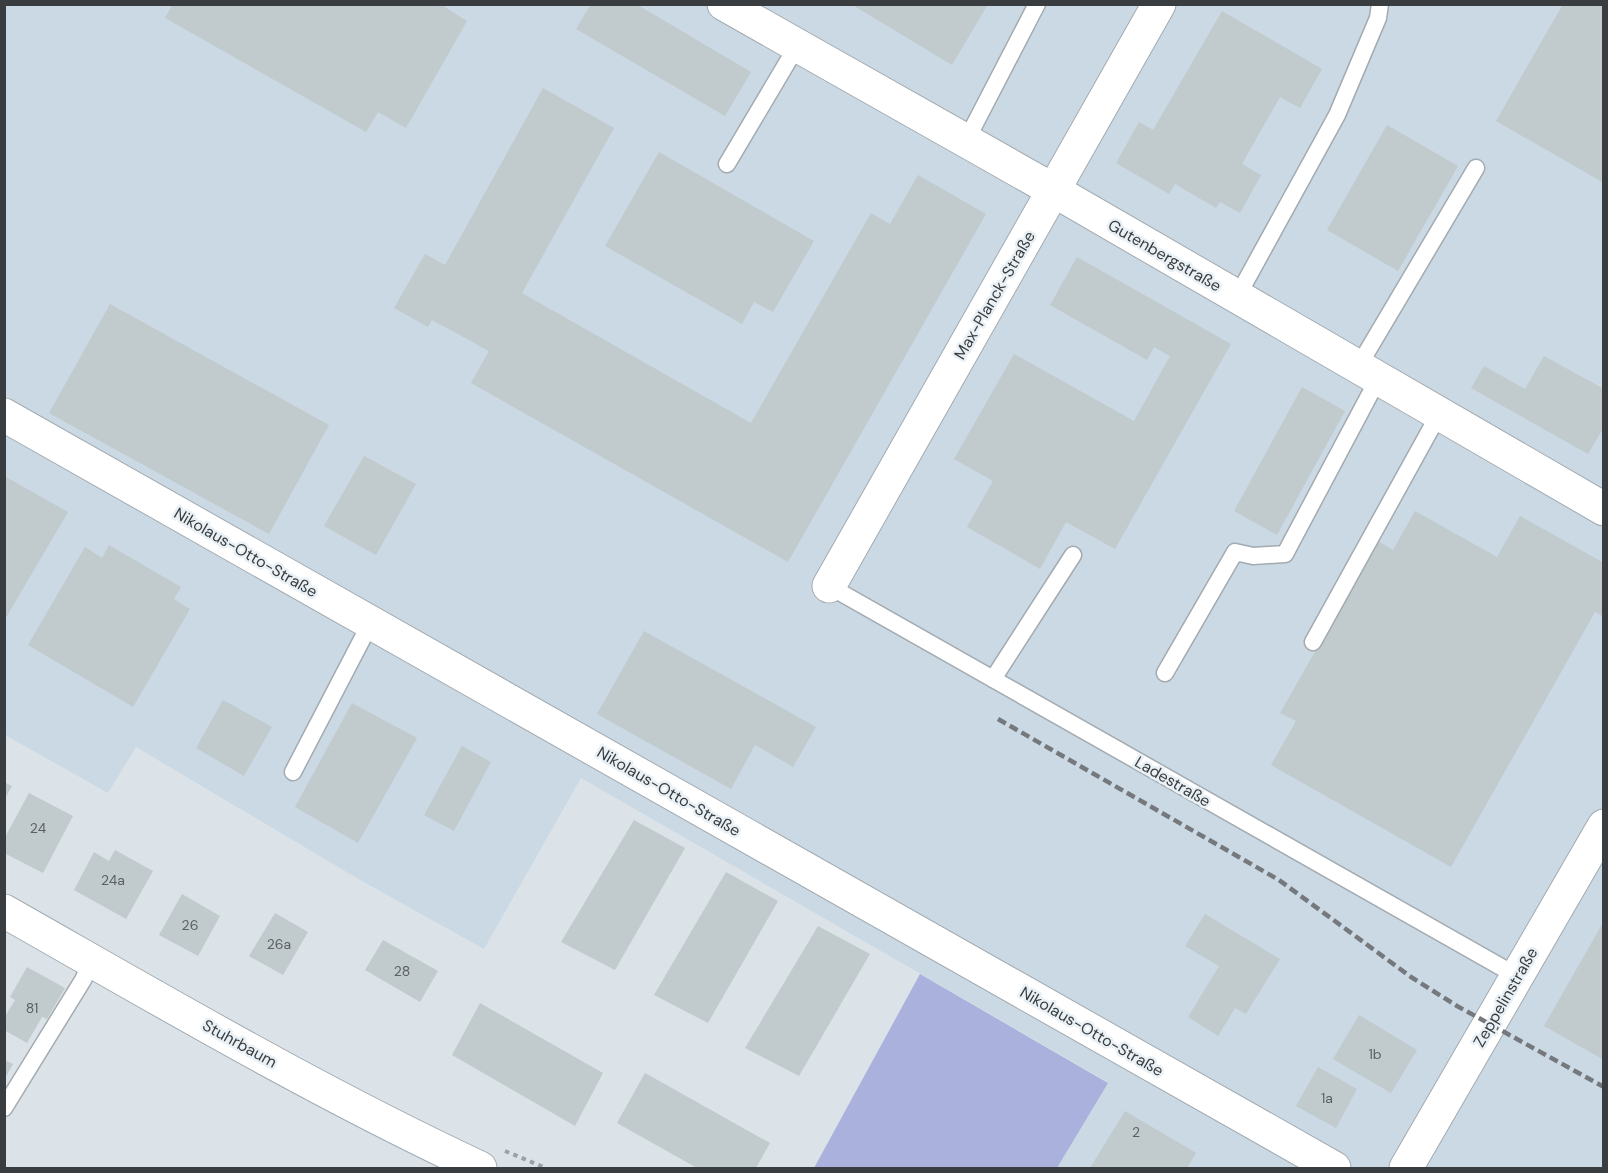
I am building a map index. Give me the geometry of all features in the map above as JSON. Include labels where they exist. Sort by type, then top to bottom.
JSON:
[{"type":"street","name":"Gutenbergstraße","points":[[724,4],[1053,190],[1604,509]]},
{"type":"street","name":"Max-Planck-Straße","points":[[829,586],[1160,4]]},
{"type":"street","name":"Nikolaus-Otto-Straße","points":[[4,414],[1334,1168]]},
{"type":"street","name":"Zeppelinstraße","points":[[1406,1168],[1604,826]]},
{"type":"street","name":"Stuhrbaum","points":[[4,911],[396,1128],[480,1168]]},
{"type":"lane","points":[[966,141],[1037,4]]},
{"type":"lane","points":[[1237,297],[1337,115],[1377,18],[1380,4]]},
{"type":"lane","points":[[727,164],[797,46]]},
{"type":"lane","points":[[1165,673],[1235,552],[1253,556],[1285,554],[1368,373],[1476,168]]},
{"type":"lane","points":[[1313,642],[1439,414]]},
{"type":"lane","points":[[993,679],[1073,555]]},
{"type":"lane","name":"Ladestraße","points":[[829,586],[1516,976]]},
{"type":"lane","points":[[293,772],[371,622]]},
{"type":"lane","points":[[4,1108],[83,980],[92,961]]},
{"type":"shaded area","points":[[5,5],[1603,5],[1603,1168],[1057,1168],[1108,1082],[581,778],[484,949],[360,880],[136,747],[108,793],[5,735]]},
{"type":"shaded area","points":[[920,974],[1108,1083],[1057,1168],[814,1168]]},
{"type":"building","points":[[173,4],[440,4],[467,21],[406,128],[378,112],[366,132],[165,18]]},
{"type":"building","points":[[591,4],[636,4],[751,72],[725,116],[576,29]]},
{"type":"building","points":[[851,4],[988,4],[952,65]]},
{"type":"building","points":[[1563,4],[1604,4],[1604,183],[1496,121]]},
{"type":"building","points":[[1222,11],[1322,69],[1300,108],[1280,97],[1242,164],[1261,175],[1240,213],[1220,202],[1216,208],[1175,184],[1169,194],[1116,163],[1139,122],[1153,130]]},
{"type":"building","points":[[543,88],[614,128],[522,293],[751,423],[871,213],[890,224],[918,175],[986,214],[788,562],[471,383],[489,351],[432,320],[428,327],[394,308],[425,254],[445,265]]},
{"type":"building","points":[[1387,125],[1458,166],[1398,271],[1327,230]]},
{"type":"building","points":[[659,152],[814,241],[773,312],[754,302],[742,324],[605,246]]},
{"type":"building","points":[[1077,257],[1231,344],[1115,549],[1066,522],[1040,569],[967,527],[993,481],[954,459],[1014,354],[1134,421],[1170,356],[1154,347],[1147,360],[1050,305]]},
{"type":"building","points":[[110,304],[329,425],[269,534],[49,413]]},
{"type":"building","points":[[1544,356],[1604,389],[1604,427],[1588,454],[1471,388],[1484,366],[1525,389]]},
{"type":"building","points":[[1302,387],[1345,411],[1277,535],[1234,511]]},
{"type":"building","points":[[364,456],[416,484],[376,555],[324,526]]},
{"type":"building","points":[[4,476],[68,512],[4,621]]},
{"type":"building","points":[[1415,511],[1497,557],[1520,516],[1604,563],[1604,617],[1595,612],[1451,867],[1271,765],[1296,721],[1280,713],[1378,541],[1393,550]]},
{"type":"building","points":[[109,545],[181,587],[174,599],[190,609],[133,707],[28,645],[85,547],[102,558]]},
{"type":"building","points":[[644,631],[816,727],[793,767],[755,745],[731,789],[597,714]]},
{"type":"building","points":[[223,700],[272,727],[244,776],[196,748]]},
{"type":"building","points":[[352,703],[417,738],[358,843],[295,807]]},
{"type":"building","points":[[462,746],[491,762],[454,831],[424,815]]},
{"type":"building","points":[[4,782],[12,786],[4,800]]},
{"type":"building","points":[[29,793],[73,816],[43,873],[4,853],[4,839]]},
{"type":"building","points":[[634,820],[685,848],[615,970],[561,942]]},
{"type":"building","points":[[115,850],[153,871],[126,919],[74,890],[94,852],[109,861]]},
{"type":"building","points":[[726,872],[778,901],[708,1023],[654,995]]},
{"type":"building","points":[[182,894],[220,916],[198,956],[159,935]]},
{"type":"building","points":[[275,913],[308,932],[283,975],[249,956]]},
{"type":"building","points":[[1205,914],[1280,959],[1246,1014],[1235,1008],[1218,1036],[1188,1017],[1219,966],[1185,946]]},
{"type":"building","points":[[1604,921],[1604,1060],[1544,1026]]},
{"type":"building","points":[[818,926],[870,954],[799,1076],[745,1048]]},
{"type":"building","points":[[383,940],[438,971],[420,1002],[365,970]]},
{"type":"building","points":[[27,967],[65,988],[47,1019],[42,1017],[27,1043],[4,1030],[4,1018],[15,1000],[10,997]]},
{"type":"building","points":[[480,1003],[603,1073],[575,1126],[452,1055]]},
{"type":"building","points":[[1359,1015],[1417,1050],[1391,1093],[1333,1059]]},
{"type":"building","points":[[4,1060],[13,1064],[4,1080]]},
{"type":"building","points":[[1318,1067],[1357,1089],[1336,1128],[1296,1106]]},
{"type":"building","points":[[645,1073],[770,1143],[756,1168],[697,1168],[617,1123]]},
{"type":"building","points":[[1125,1111],[1196,1153],[1187,1168],[1090,1168]]},
{"type":"railway","points":[[998,719],[1279,880],[1411,977],[1457,1006],[1604,1087]]}]
